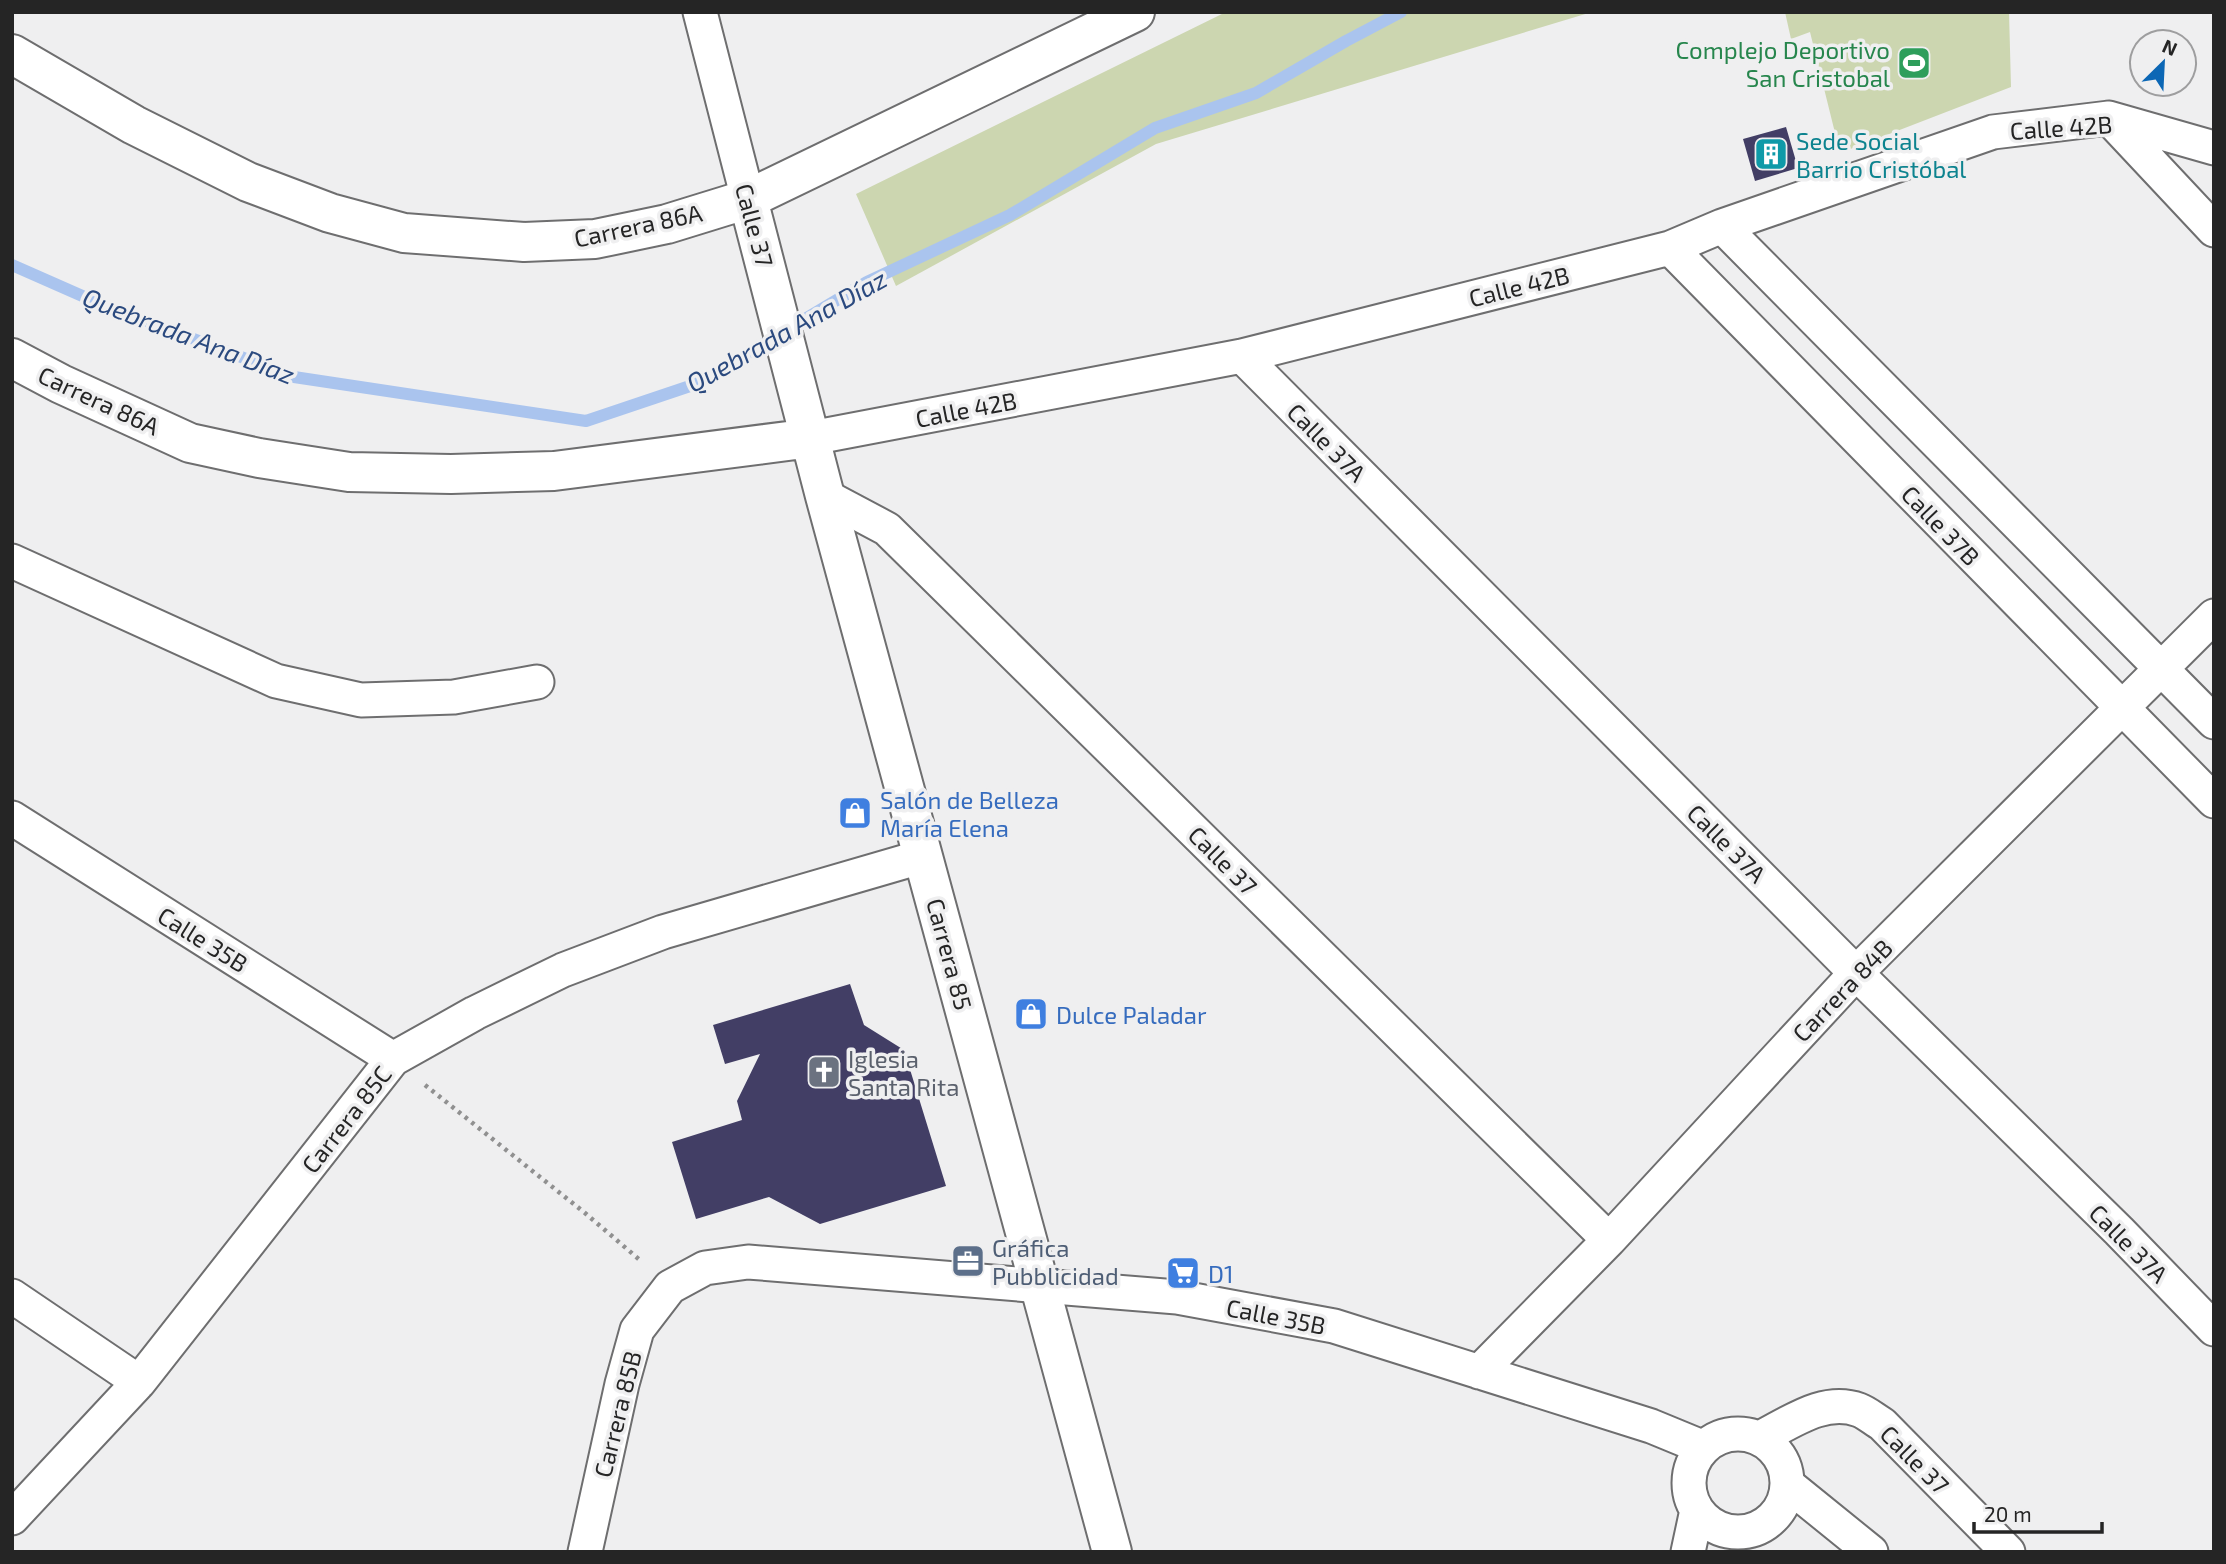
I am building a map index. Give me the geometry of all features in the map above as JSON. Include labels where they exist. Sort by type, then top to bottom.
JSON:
[{"type":"street","name":"Calle 37","points":[[700,12],[811,438]]},
{"type":"street","name":"Carrera 86A","points":[[12,54],[134,125],[248,182],[330,213],[404,233],[524,242],[595,239],[667,224],[748,199],[1135,12]]},
{"type":"street","name":"Calle 42B","points":[[811,438],[1242,356],[1670,248],[1722,226],[1993,132],[2109,118],[2214,148]]},
{"type":"street","points":[[2109,118],[2214,230]]},
{"type":"street","points":[[1722,226],[2214,722]]},
{"type":"street","name":"Calle 37B","points":[[1670,248],[2214,801]]},
{"type":"street","name":"Calle 37A","points":[[1242,356],[2214,1329]]},
{"type":"street","name":"Carrera 86A","points":[[12,358],[72,389],[190,443],[259,458],[349,472],[451,474],[554,471],[811,438]]},
{"type":"street","name":"Carrera 85","points":[[811,438],[1112,1552]]},
{"type":"street","name":"Calle 37","points":[[825,496],[887,529],[1609,1240]]},
{"type":"street","points":[[12,561],[276,681],[361,700],[454,697],[537,682]]},
{"type":"street","name":"Carrera 84B","points":[[1479,1372],[1609,1240],[1856,972],[2214,616]]},
{"type":"street","name":"Calle 35B","points":[[12,818],[393,1059]]},
{"type":"street","name":"Carrera 85C","points":[[12,1518],[139,1382],[393,1059],[475,1013],[564,970],[663,932],[923,856]]},
{"type":"street","name":"Calle 35B","points":[[670,1287],[705,1268],[748,1262],[1177,1297],[1334,1326],[1651,1426],[1702,1447]]},
{"type":"street","name":"Carrera 85B","points":[[585,1552],[622,1384],[638,1330],[670,1287]]},
{"type":"street","points":[[12,1296],[139,1382]]},
{"type":"street","name":"Calle 37","points":[[1760,1438],[1822,1407],[1844,1406],[1861,1410],[1882,1424],[2008,1552]]},
{"type":"street","points":[[1730,1433],[1760,1438],[1780,1457],[1787,1484],[1780,1509],[1760,1526],[1740,1532],[1715,1527],[1697,1510],[1688,1489],[1691,1466],[1702,1447],[1730,1433]]},
{"type":"street","points":[[1787,1484],[1871,1552]]},
{"type":"street","points":[[1688,1552],[1697,1510]]},
{"type":"path","points":[[393,1059],[584,1213],[670,1287]]},
{"type":"green space","points":[[1226,12],[1592,12],[1156,144],[896,286],[856,194]]},
{"type":"green space","name":"Complejo Deportivo San Cristobal","points":[[1785,12],[2009,12],[2011,87],[1840,153],[1810,32],[1791,39]]},
{"type":"building","name":"Sede Social Barrio Cristóbal","points":[[1786,127],[1798,168],[1755,181],[1743,139]]},
{"type":"building","points":[[850,984],[864,1025],[904,1050],[946,1186],[820,1224],[769,1197],[696,1219],[672,1142],[742,1120],[737,1101],[760,1054],[725,1064],[713,1025]]},
{"type":"waterway","name":"Quebrada Ana Díaz","points":[[12,265],[96,302],[294,377],[586,421],[696,384],[867,282],[1010,215],[1155,128],[1256,93],[1401,12]]},
{"type":"place","name":"Complejo Deportivo San Cristobal","points":[[1914,63]]},
{"type":"place","name":"Sede Social Barrio Cristóbal","points":[[1771,154]]},
{"type":"place","name":"Salón de Belleza María Elena","points":[[855,813]]},
{"type":"place","name":"Dulce Paladar","points":[[1031,1014]]},
{"type":"place","name":"Iglesia Santa Rita","points":[[824,1072]]},
{"type":"place","name":"Gráfica Pubblicidad","points":[[968,1261]]},
{"type":"place","name":"D1","points":[[1183,1273]]}]
